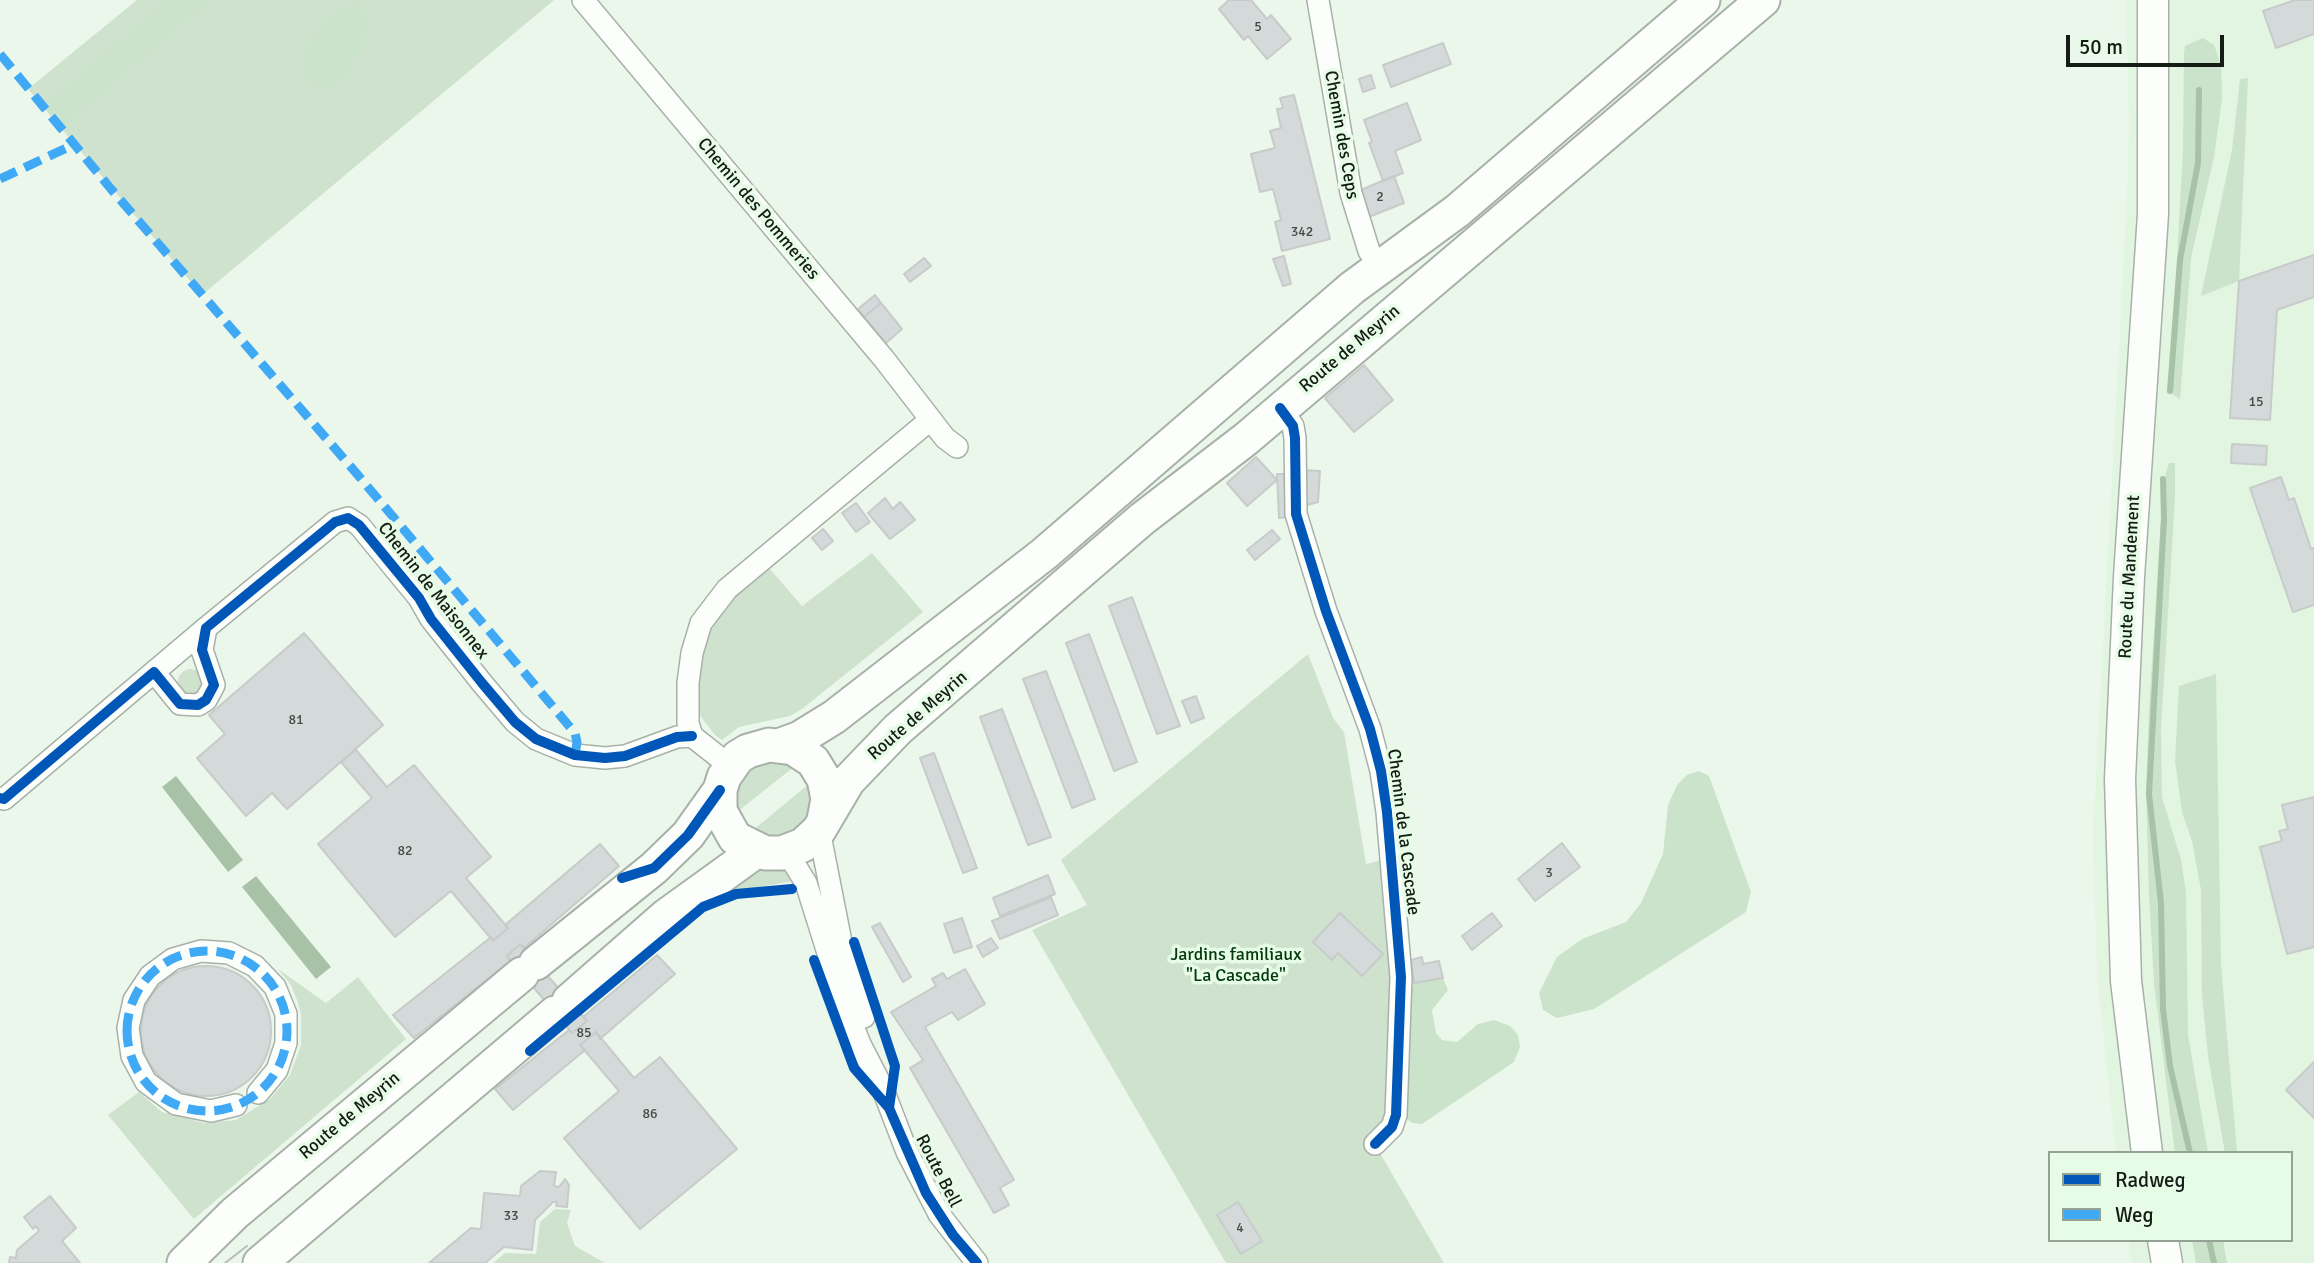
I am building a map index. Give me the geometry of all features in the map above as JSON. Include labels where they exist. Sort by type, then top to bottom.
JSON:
[{"type":"main road","name":"Route de Meyrin","points":[[184,1263],[235,1213],[529,968],[654,868],[688,835],[725,778],[748,751],[781,745],[834,717],[987,601],[1379,266],[1457,211],[1703,0]]},
{"type":"main road","name":"Route de Meyrin","points":[[260,1263],[562,1007],[666,915],[769,852],[803,845],[821,825],[848,781],[898,729],[1142,519],[1280,408],[1763,0]]},
{"type":"main road","name":"Route du Mandement","points":[[2147,1151],[2126,981],[2120,779],[2130,564],[2153,214],[2153,0]]},
{"type":"main road","points":[[781,745],[804,753],[820,769],[828,799],[821,825]]},
{"type":"main road","points":[[725,778],[720,811],[729,831],[745,846],[769,852]]},
{"type":"main road","points":[[2163,1242],[2167,1263]]},
{"type":"street","name":"Chemin des Pommeries","points":[[583,0],[884,359],[930,420],[957,447]]},
{"type":"street","name":"Chemin des Ceps","points":[[1318,0],[1350,192],[1369,251],[1379,266]]},
{"type":"street","name":"Chemin de la Cascade","points":[[1280,408],[1293,426],[1295,438],[1296,514],[1326,611],[1370,729],[1381,771],[1401,977],[1396,1115],[1392,1127],[1375,1144]]},
{"type":"street","points":[[725,778],[692,736],[687,708],[692,653],[701,623],[716,601],[930,420]]},
{"type":"street","name":"Chemin de Maisonnex","points":[[0,798],[4,799],[335,522],[348,518],[359,525],[410,587],[431,619],[507,712],[536,739],[575,755],[605,758],[625,756],[677,737],[692,736]]},
{"type":"street","points":[[154,671],[180,704],[198,705],[205,700],[214,685],[202,650],[206,628]]},
{"type":"street","name":"Route Bell","points":[[821,825],[842,947],[873,1041],[882,1087]]},
{"type":"street","name":"Route Bell","points":[[769,852],[793,862],[806,883],[841,995],[926,1193],[953,1235],[977,1263]]},
{"type":"street","points":[[236,1105],[211,1111],[176,1104],[146,1082],[132,1056],[128,1028],[134,1000],[150,976],[173,958],[201,951],[229,953],[255,966],[275,987],[286,1014],[286,1043],[277,1070],[258,1093]]},
{"type":"shaded area","points":[[167,0],[211,0],[62,127],[43,106]]},
{"type":"shaded area","points":[[2126,0],[2314,0],[2314,1263],[2132,1263],[2128,1242],[2293,1242],[2293,1151],[2116,1151],[2097,975],[2093,834],[2129,126]]},
{"type":"shaded area","points":[[356,2],[362,9],[366,23],[364,45],[337,87],[324,90],[310,83],[302,70],[306,46],[320,26],[347,3]]},
{"type":"shaded area","points":[[2203,38],[2214,45],[2221,65],[2222,98],[2214,157],[2191,258],[2180,399],[2172,394],[2170,386],[2183,149],[2184,53],[2185,46]]},
{"type":"shaded area","points":[[2248,78],[2239,281],[2201,296],[2232,150],[2240,79]]},
{"type":"shaded area","points":[[2169,463],[2175,463],[2161,728],[2162,797],[2181,860],[2186,892],[2188,1035],[2208,1151],[2175,1151],[2154,983],[2146,790],[2163,484]]},
{"type":"shaded area","points":[[2216,674],[2221,965],[2237,1151],[2225,1151],[2208,1056],[2202,995],[2201,890],[2192,841],[2182,812],[2175,761],[2179,686]]},
{"type":"shaded area","points":[[1699,771],[1709,776],[1751,892],[1746,912],[1594,1009],[1557,1018],[1543,1010],[1539,993],[1557,957],[1582,939],[1626,922],[1641,903],[1663,854],[1668,805],[1677,785],[1687,775]]},
{"type":"shaded area","points":[[176,776],[243,860],[228,872],[162,787]]},
{"type":"shaded area","points":[[256,876],[331,967],[316,979],[242,887]]},
{"type":"shaded area","points":[[1443,978],[1448,990],[1432,1010],[1436,1033],[1442,1040],[1457,1042],[1478,1024],[1494,1020],[1510,1026],[1518,1035],[1520,1047],[1514,1062],[1422,1124],[1412,1123],[1404,1117],[1410,990],[1414,983]]},
{"type":"shaded area","points":[[2192,1242],[2223,1242],[2227,1263],[2196,1263]]},
{"type":"green space","points":[[137,0],[554,0],[202,295],[28,89]]},
{"type":"green space","points":[[872,553],[923,612],[802,709],[790,716],[739,727],[722,740],[715,735],[701,717],[697,702],[698,675],[712,625],[731,600],[769,568],[802,606]]},
{"type":"green space","name":"Jardins familiaux \"La Cascade\"","points":[[1308,654],[1333,718],[1344,732],[1366,864],[1385,859],[1394,950],[1389,1121],[1370,1136],[1444,1263],[1226,1263],[1032,930],[1087,905],[1061,860]]},
{"type":"green space","points":[[191,669],[200,673],[204,682],[200,691],[191,695],[182,691],[178,682],[182,673]]},
{"type":"green space","points":[[773,759],[795,766],[737,812],[736,787],[750,767]]},
{"type":"green space","points":[[810,783],[812,790],[809,816],[801,827],[777,838],[752,831]]},
{"type":"green space","points":[[768,867],[784,870],[793,881],[717,895],[741,873]]},
{"type":"green space","points":[[278,969],[326,1003],[358,977],[406,1039],[194,1219],[108,1115],[139,1092],[162,1112],[204,1123],[236,1120],[270,1099],[290,1075],[301,1045],[301,1014],[297,1000],[291,985]]},
{"type":"green space","points":[[555,1209],[571,1210],[567,1223],[575,1246],[605,1263],[493,1263],[505,1253],[536,1254],[540,1222]]},
{"type":"building","points":[[1229,0],[1251,0],[1267,19],[1271,15],[1291,39],[1267,59],[1248,36],[1244,40],[1219,9]]},
{"type":"building","points":[[2295,0],[2314,0],[2314,34],[2276,48],[2263,11]]},
{"type":"building","points":[[1443,43],[1451,64],[1391,87],[1383,65]]},
{"type":"building","points":[[1371,75],[1375,88],[1363,92],[1359,79]]},
{"type":"building","points":[[1294,95],[1330,239],[1282,251],[1275,222],[1281,220],[1273,189],[1260,192],[1251,154],[1275,148],[1270,131],[1281,128],[1277,109],[1283,108],[1280,98]]},
{"type":"building","points":[[1407,103],[1421,140],[1395,151],[1403,173],[1383,181],[1364,120]]},
{"type":"building","points":[[1394,176],[1404,203],[1366,218],[1356,192]]},
{"type":"building","points":[[2314,255],[2314,297],[2277,310],[2270,420],[2230,418],[2239,281]]},
{"type":"building","points":[[1284,256],[1291,284],[1283,286],[1273,259]]},
{"type":"building","points":[[924,258],[931,266],[910,282],[904,274]]},
{"type":"building","points":[[875,295],[881,303],[864,317],[858,309]]},
{"type":"building","points":[[881,303],[902,329],[886,343],[864,317]]},
{"type":"building","points":[[1364,365],[1393,400],[1354,432],[1325,398]]},
{"type":"building","points":[[2232,444],[2267,446],[2266,465],[2231,463]]},
{"type":"building","points":[[1256,457],[1277,480],[1247,506],[1227,483]]},
{"type":"building","points":[[1303,470],[1320,471],[1318,502],[1300,507]]},
{"type":"building","points":[[1277,474],[1286,474],[1289,517],[1279,518]]},
{"type":"building","points":[[2281,477],[2289,500],[2294,498],[2311,549],[2314,548],[2314,605],[2293,612],[2250,488]]},
{"type":"building","points":[[885,498],[893,509],[900,502],[915,520],[890,539],[868,513]]},
{"type":"building","points":[[856,503],[870,522],[856,532],[842,513]]},
{"type":"building","points":[[823,529],[833,541],[822,550],[812,538]]},
{"type":"building","points":[[1272,530],[1280,539],[1255,560],[1247,550]]},
{"type":"building","points":[[1132,597],[1180,726],[1157,734],[1109,606]]},
{"type":"building","points":[[304,633],[383,725],[287,809],[272,793],[246,816],[197,758],[225,734],[209,715]]},
{"type":"building","points":[[1089,634],[1137,762],[1114,771],[1066,643]]},
{"type":"building","points":[[1046,671],[1095,799],[1072,808],[1023,679]]},
{"type":"building","points":[[1196,696],[1204,718],[1191,723],[1182,701]]},
{"type":"building","points":[[1002,709],[1051,837],[1028,845],[980,717]]},
{"type":"building","points":[[356,750],[387,787],[414,765],[491,857],[466,878],[508,928],[493,941],[451,891],[395,937],[318,844],[372,798],[341,762]]},
{"type":"building","points":[[934,753],[977,868],[963,873],[920,758]]},
{"type":"building","points":[[2314,797],[2314,947],[2287,954],[2260,847],[2282,841],[2279,831],[2288,829],[2282,805]]},
{"type":"building","points":[[1562,843],[1580,867],[1535,901],[1518,879]]},
{"type":"building","points":[[600,844],[619,866],[524,948],[520,944],[507,956],[510,961],[414,1038],[393,1015],[491,937],[493,941],[508,928],[505,925]]},
{"type":"building","points":[[1048,875],[1055,894],[1000,916],[993,898]]},
{"type":"building","points":[[1051,897],[1058,915],[1000,939],[992,921]]},
{"type":"building","points":[[1340,913],[1383,954],[1362,976],[1338,953],[1332,960],[1313,942]]},
{"type":"building","points":[[1492,913],[1502,926],[1472,950],[1462,936]]},
{"type":"building","points":[[962,918],[972,947],[954,953],[944,924]]},
{"type":"building","points":[[880,923],[911,977],[903,982],[872,927]]},
{"type":"building","points":[[991,938],[998,948],[983,957],[977,946]]},
{"type":"building","points":[[520,944],[587,1021],[572,1033],[507,956]]},
{"type":"building","points":[[657,955],[675,974],[600,1039],[596,1032],[580,1045],[585,1050],[513,1110],[495,1089],[569,1030],[572,1033],[587,1021],[583,1017]]},
{"type":"building","points":[[1422,957],[1423,964],[1439,961],[1443,978],[1414,983],[1411,960]]},
{"type":"building","points":[[206,966],[231,971],[252,985],[266,1006],[271,1031],[266,1056],[252,1077],[231,1091],[206,1096],[181,1091],[160,1077],[146,1056],[141,1031],[146,1006],[160,985],[181,971]]},
{"type":"building","points":[[965,969],[985,1004],[958,1020],[952,1012],[925,1027],[1014,1180],[1000,1188],[1009,1205],[994,1213],[910,1068],[923,1060],[891,1012],[936,986],[932,979],[943,973],[947,979]]},
{"type":"building","points":[[596,1032],[634,1078],[660,1057],[737,1149],[640,1229],[564,1138],[619,1091],[580,1045]]},
{"type":"building","points":[[2314,1062],[2314,1118],[2286,1090]]},
{"type":"building","points":[[540,1171],[556,1172],[554,1186],[559,1187],[565,1179],[569,1185],[567,1207],[556,1206],[557,1202],[553,1202],[535,1220],[532,1250],[504,1247],[485,1263],[429,1263],[471,1228],[481,1229],[484,1193],[520,1196],[521,1186]]},
{"type":"building","points":[[50,1196],[76,1228],[62,1241],[80,1263],[9,1263],[10,1257],[16,1258],[17,1250],[39,1231],[36,1226],[33,1229],[24,1217]]},
{"type":"building","points":[[1238,1202],[1262,1241],[1241,1254],[1217,1215]]},
{"type":"waterway","points":[[2170,391],[2180,260],[2198,163],[2199,90]]},
{"type":"waterway","points":[[2163,479],[2164,519],[2149,794],[2161,903],[2163,1009],[2170,1066],[2190,1151]]},
{"type":"waterway","points":[[2209,1242],[2214,1263]]},
{"type":"tram line","points":[[225,1263],[247,1246]]},
{"type":"marked path","points":[[0,54],[111,189],[357,474],[575,733],[575,755]]},
{"type":"marked path","points":[[0,179],[75,144]]},
{"type":"marked path","points":[[207,951],[238,957],[263,975],[281,1000],[287,1031],[281,1062],[263,1087],[238,1105],[207,1111],[176,1105],[151,1087],[133,1062],[127,1031],[133,1000],[151,975],[176,957],[207,951]]},
{"type":"cycle path","points":[[1280,408],[1293,426],[1295,438],[1296,514],[1326,611],[1370,729],[1381,771],[1387,812],[1401,977],[1396,1115],[1392,1127],[1375,1144]]},
{"type":"cycle path","points":[[0,798],[4,799],[154,672],[180,704],[198,705],[206,700],[214,685],[202,650],[206,628],[335,522],[348,518],[359,525],[419,598],[431,619],[515,722],[536,739],[575,755],[605,758],[625,756],[677,737],[692,736]]},
{"type":"cycle path","points":[[622,878],[654,868],[688,835],[720,790]]},
{"type":"cycle path","points":[[530,1051],[703,907],[736,894],[792,889]]},
{"type":"cycle path","points":[[854,942],[895,1066],[889,1108]]},
{"type":"cycle path","points":[[814,960],[854,1068],[889,1108],[926,1193],[953,1235],[977,1263]]}]
